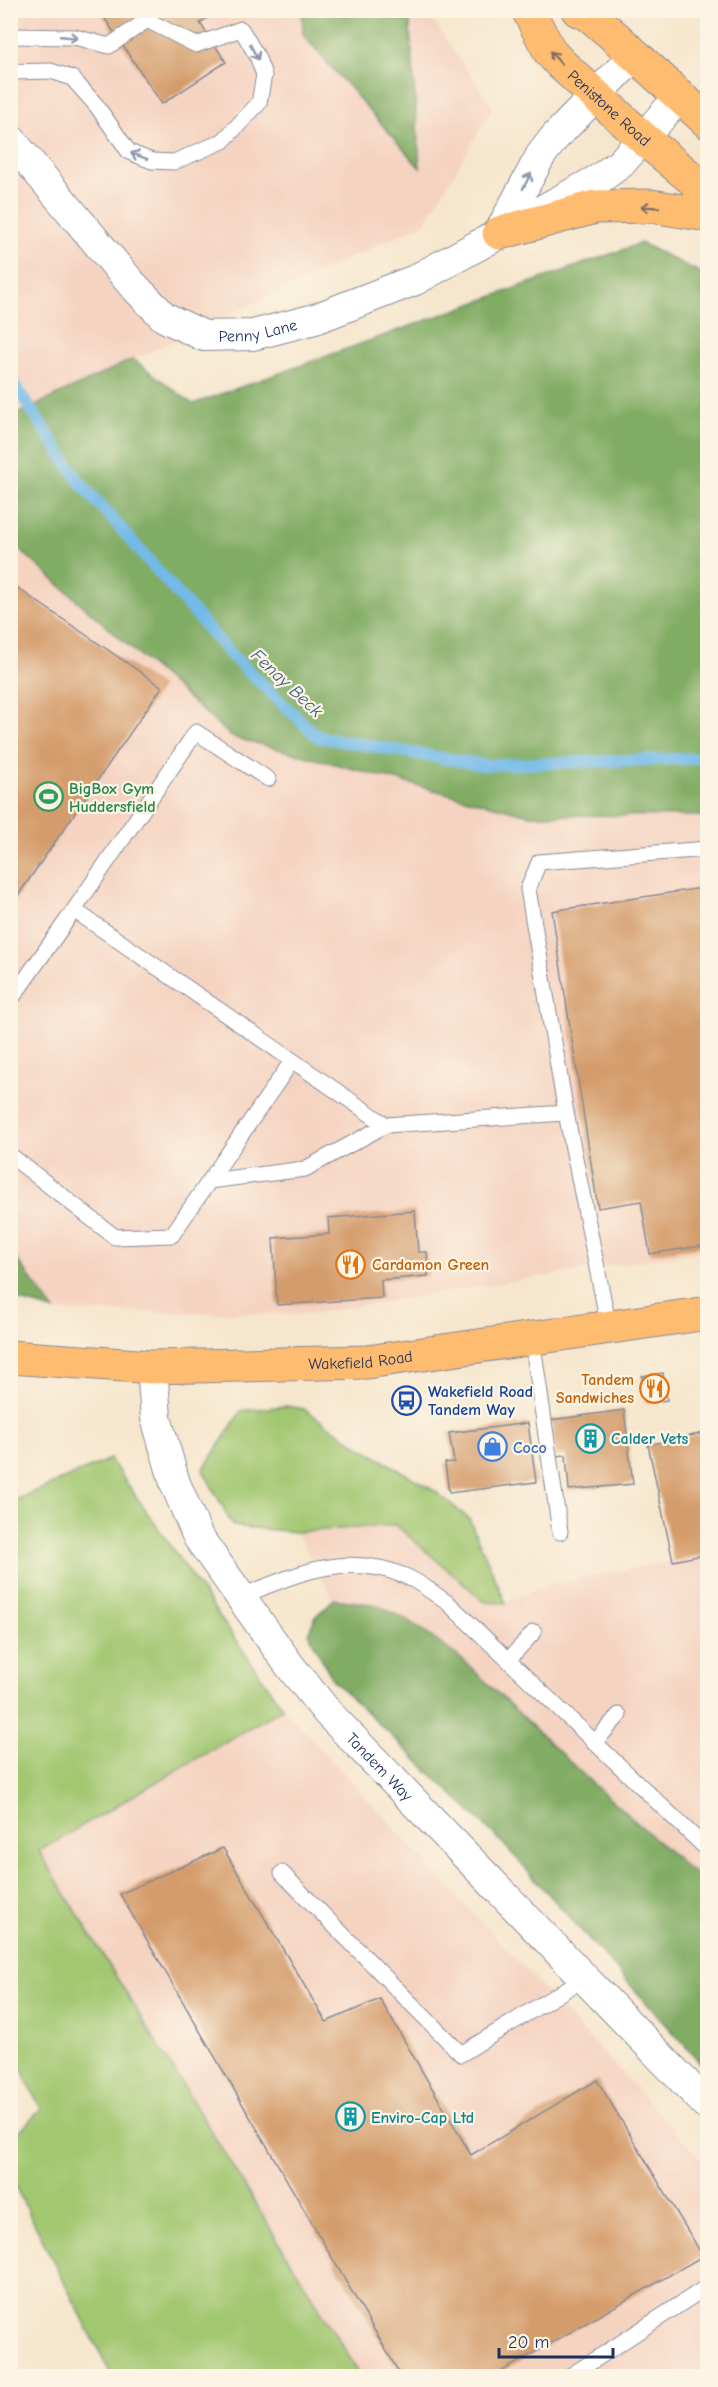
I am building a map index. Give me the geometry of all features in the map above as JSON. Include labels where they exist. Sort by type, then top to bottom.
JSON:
[{"type":"highway","name":"Penistone Road","points":[[528,10],[550,52],[642,138],[708,192]]},
{"type":"highway","points":[[578,10],[588,14],[708,122]]},
{"type":"highway","points":[[499,233],[595,207],[651,206],[708,215]]},
{"type":"highway","name":"Wakefield Road","points":[[10,1357],[152,1367],[367,1362],[708,1313]]},
{"type":"street","points":[[499,233],[541,155],[555,137],[635,55]]},
{"type":"street","name":"Penny Lane","points":[[10,139],[164,317],[204,336],[253,335],[315,319],[415,280],[599,179],[621,163],[680,96]]},
{"type":"street","name":"Tandem Way","points":[[152,1367],[156,1418],[175,1483],[198,1537],[290,1666],[328,1713],[586,1977],[708,2106]]},
{"type":"lane","points":[[10,36],[75,37],[109,46],[147,20],[196,45],[241,29],[257,56],[264,75],[258,103],[223,141],[174,162],[152,161],[129,152],[96,105],[72,78],[51,71],[10,72]]},
{"type":"lane","points":[[10,1001],[196,732],[268,779]]},
{"type":"lane","points":[[609,1328],[566,1113],[528,889],[539,862],[708,849]]},
{"type":"lane","points":[[74,910],[386,1125]]},
{"type":"lane","points":[[10,1155],[115,1237],[172,1235],[292,1061]]},
{"type":"lane","points":[[209,1181],[305,1169],[386,1125],[566,1113]]},
{"type":"lane","points":[[532,1338],[560,1532]]},
{"type":"lane","points":[[240,1597],[303,1571],[335,1565],[373,1566],[406,1576],[448,1603],[708,1850]]},
{"type":"lane","points":[[508,1660],[534,1632]]},
{"type":"lane","points":[[594,1743],[619,1714]]},
{"type":"lane","points":[[282,1873],[461,2054],[586,1977]]},
{"type":"lane","points":[[570,2376],[708,2286]]},
{"type":"shaded area","points":[[10,11],[302,11],[303,35],[419,167],[409,11],[426,11],[493,107],[425,223],[11,417]]},
{"type":"shaded area","points":[[11,542],[232,737],[529,815],[707,816],[707,1250],[309,1314],[55,1311],[11,1252]]},
{"type":"shaded area","points":[[285,1406],[304,1409],[360,1447],[435,1491],[469,1519],[506,1603],[546,1585],[707,1554],[707,1885],[592,1783],[463,1660],[409,1621],[377,1605],[334,1599],[296,1532],[233,1526],[203,1470],[241,1411]]},
{"type":"shaded area","points":[[283,1708],[707,2165],[707,2376],[361,2376],[39,1851]]},
{"type":"green space","points":[[302,11],[409,11],[420,168],[303,35]]},
{"type":"green space","points":[[641,243],[707,276],[707,816],[529,815],[232,737],[11,542],[11,417],[133,359],[193,404]]},
{"type":"green space","points":[[11,1252],[55,1311],[11,1298]]},
{"type":"green space","points":[[285,1406],[304,1409],[360,1447],[435,1491],[469,1519],[506,1603],[485,1602],[396,1525],[296,1532],[233,1526],[203,1470],[241,1411]]},
{"type":"green space","points":[[110,1459],[283,1708],[39,1851],[361,2376],[112,2376],[11,2178],[11,2140],[41,2109],[11,2047],[11,1502]]},
{"type":"green space","points":[[334,1599],[377,1605],[409,1621],[463,1660],[592,1783],[707,1885],[707,2070],[498,1838],[333,1680],[308,1633],[316,1616]]},
{"type":"building","points":[[99,10],[219,10],[200,23],[226,62],[162,104]]},
{"type":"building","name":"BigBox Gym Huddersfield","points":[[10,583],[162,687],[10,907]]},
{"type":"building","points":[[708,887],[708,1245],[650,1254],[641,1201],[598,1208],[552,911]]},
{"type":"building","name":"Cardamon Green","points":[[415,1211],[418,1252],[427,1252],[428,1276],[381,1280],[382,1298],[277,1305],[273,1238],[329,1234],[328,1218]]},
{"type":"building","name":"Tandem Sandwiches","points":[[663,1373],[667,1400],[646,1403],[642,1376]]},
{"type":"building","name":"Calder Vets","points":[[624,1410],[633,1484],[569,1490],[566,1455],[556,1456],[551,1420]]},
{"type":"building","name":"Coco","points":[[528,1423],[536,1482],[449,1493],[445,1463],[454,1462],[449,1433]]},
{"type":"building","points":[[708,1432],[708,1554],[673,1561],[648,1445]]},
{"type":"building","name":"Enviro-Cap Ltd","points":[[223,1848],[326,2022],[380,1999],[471,2155],[597,2080],[703,2256],[494,2376],[401,2376],[120,1894]]},
{"type":"waterway","name":"Fenay Beck","points":[[10,378],[79,481],[234,658],[318,737],[484,765],[708,758]]},
{"type":"place","name":"BigBox Gym Huddersfield","points":[[48,797]]},
{"type":"place","name":"Cardamon Green","points":[[351,1264]]},
{"type":"place","name":"Tandem Sandwiches","points":[[655,1388]]},
{"type":"place","name":"Wakefield Road Tandem Way","points":[[407,1400]]},
{"type":"place","name":"Calder Vets","points":[[590,1438]]},
{"type":"place","name":"Coco","points":[[492,1447]]},
{"type":"place","name":"Enviro-Cap Ltd","points":[[350,2117]]}]
